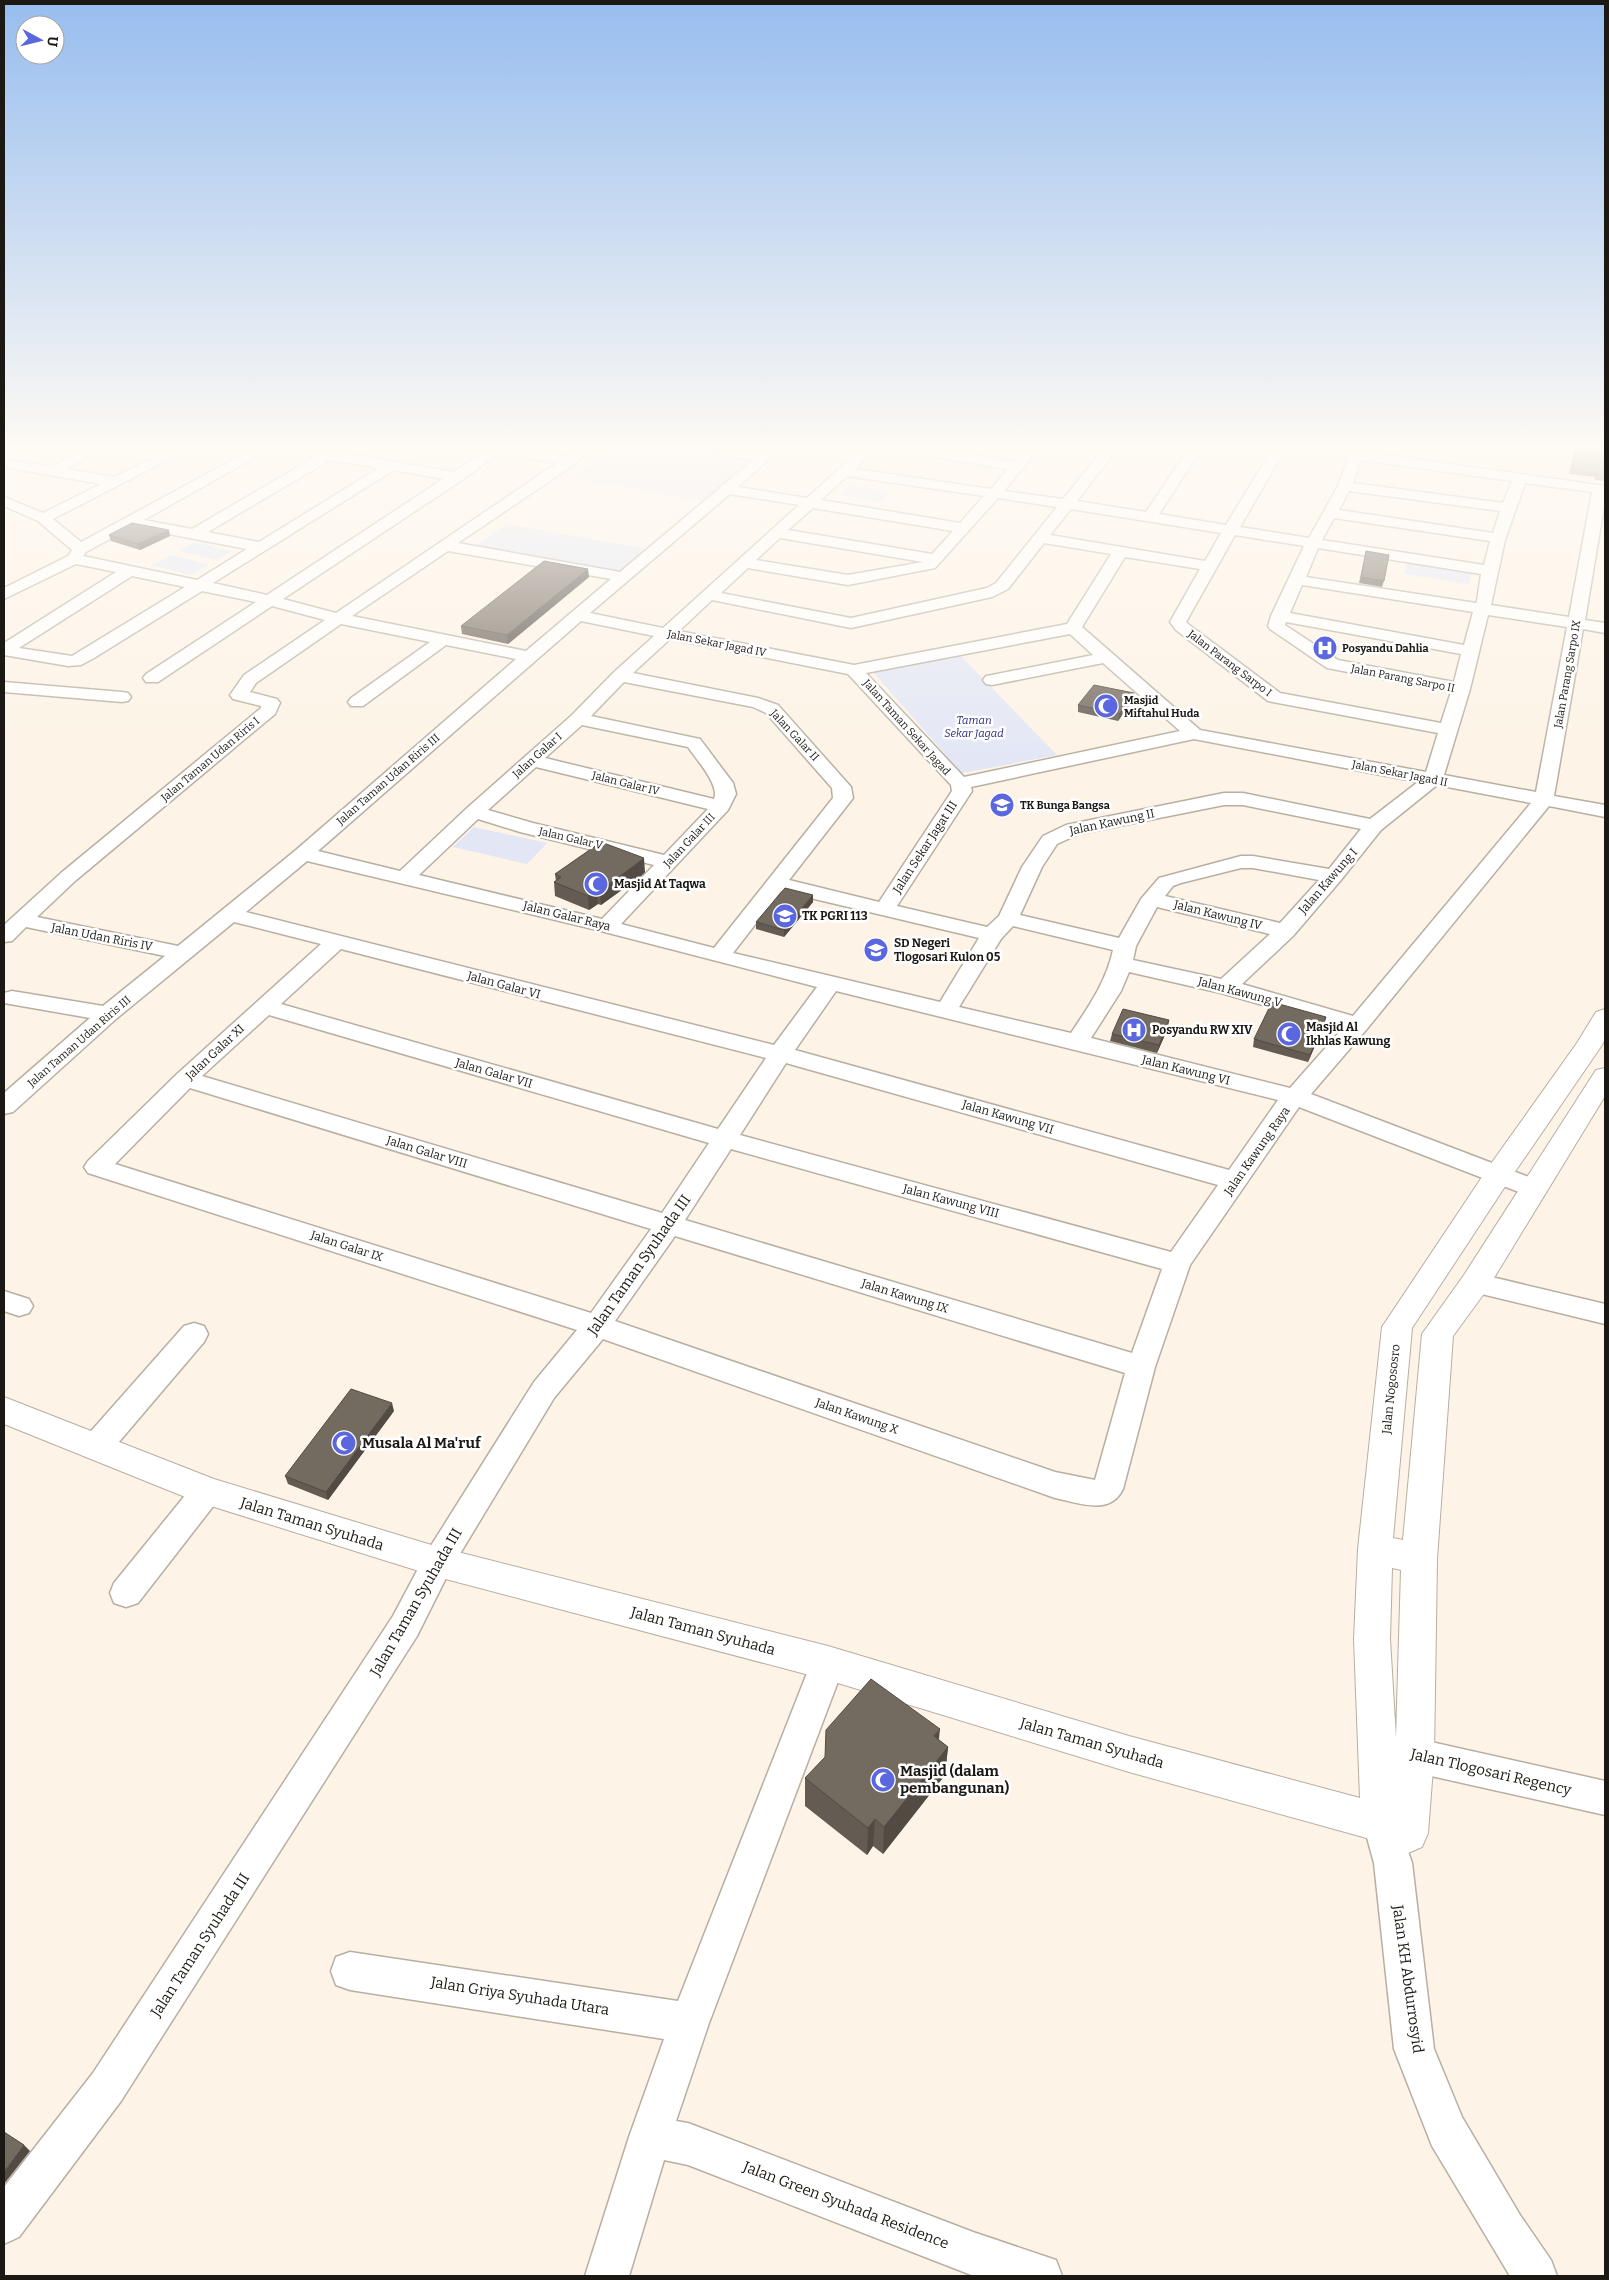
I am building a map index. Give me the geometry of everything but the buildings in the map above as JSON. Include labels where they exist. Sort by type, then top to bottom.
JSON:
[{"type":"street","points":[[4,594],[71,557]]},
{"type":"street","points":[[88,557],[130,570],[269,600],[341,619],[529,657]]},
{"type":"street","points":[[4,650],[36,664],[75,661],[245,557]]},
{"type":"street","points":[[152,678],[334,557]]},
{"type":"street","name":"Jalan Taman Udan Riris I","points":[[4,936],[68,877],[271,706],[271,703],[241,691],[250,679],[430,557]]},
{"type":"street","points":[[510,557],[624,578]]},
{"type":"street","name":"Jalan Taman Udan Riris III","points":[[4,1106],[108,1014],[303,854],[529,657],[648,557]]},
{"type":"street","name":"Jalan Galar I","points":[[406,877],[474,812],[578,719],[666,633],[751,557]]},
{"type":"street","points":[[921,557],[936,560]]},
{"type":"street","points":[[745,563],[848,580],[930,565],[938,557]]},
{"type":"street","points":[[709,594],[852,623],[992,592],[1002,586],[1026,557]]},
{"type":"street","points":[[1117,557],[1074,628],[1194,734]]},
{"type":"street","points":[[1159,557],[1209,566]]},
{"type":"street","name":"Jalan Parang Sarpo I","points":[[1214,557],[1178,622],[1182,628],[1269,694],[1282,699],[1449,730]]},
{"type":"street","points":[[1306,557],[1279,616],[1471,651]]},
{"type":"street","points":[[1405,557],[1492,571]]},
{"type":"street","points":[[1433,779],[1462,689],[1495,557]]},
{"type":"street","name":"Jalan Parang Sarpo IX","points":[[1544,800],[1589,557]]},
{"type":"street","points":[[4,650],[130,570]]},
{"type":"street","points":[[1296,580],[1605,628]]},
{"type":"street","name":"Jalan Sekar Jagad IV","points":[[579,616],[854,670]]},
{"type":"street","name":"Jalan Parang Sarpo II","points":[[1279,616],[1275,624],[1277,628],[1333,664],[1462,689]]},
{"type":"street","name":"Jalan Taman Sekar Jagad","points":[[854,670],[1074,628]]},
{"type":"street","points":[[356,702],[443,640]]},
{"type":"street","points":[[992,680],[1107,657]]},
{"type":"street","points":[[4,686],[36,664]]},
{"type":"street","name":"Jalan Taman Sekar Jagad","points":[[854,670],[960,784],[1194,734]]},
{"type":"street","name":"Jalan Galar II","points":[[620,676],[758,703],[772,708],[841,786],[843,798],[720,956]]},
{"type":"street","points":[[4,686],[122,697]]},
{"type":"street","name":"Jalan Galar III","points":[[578,719],[694,743],[723,784],[726,794],[721,806],[607,926]]},
{"type":"street","name":"Jalan Sekar Jagad II","points":[[1194,734],[1605,811]]},
{"type":"street","name":"Jalan Galar IV","points":[[531,760],[721,806]]},
{"type":"street","name":"Jalan Kawung I","points":[[1226,987],[1285,931],[1334,876],[1374,826],[1433,779]]},
{"type":"street","name":"Jalan Sekar Jagat III","points":[[884,910],[962,791],[960,784]]},
{"type":"street","name":"Jalan Kawung II","points":[[945,1012],[992,935],[1008,919],[1032,867],[1050,840],[1073,829],[1224,799],[1243,799],[1374,826]]},
{"type":"street","name":"Jalan Kawung Raya","points":[[1111,1479],[1141,1367],[1177,1263],[1287,1106],[1358,1025],[1544,800]]},
{"type":"street","name":"Jalan Galar V","points":[[474,812],[527,828],[669,862]]},
{"type":"street","name":"Jalan Galar Raya","points":[[303,854],[607,926],[830,984]]},
{"type":"street","points":[[1077,1042],[1110,991],[1123,955],[1151,899],[1166,882],[1241,862],[1253,862],[1334,876]]},
{"type":"street","points":[[775,883],[992,935]]},
{"type":"street","name":"Jalan Kawung IV","points":[[1151,899],[1285,931]]},
{"type":"street","name":"Jalan Galar VI","points":[[229,914],[780,1054]]},
{"type":"street","name":"Jalan Kawung V","points":[[1008,919],[1226,987],[1358,1025]]},
{"type":"street","name":"Jalan Udan Riris IV","points":[[21,920],[182,953]]},
{"type":"street","name":"Jalan Galar XI","points":[[96,1167],[185,1079],[337,941]]},
{"type":"street","name":"Jalan Kawung VI","points":[[830,984],[1077,1042],[1296,1097],[1533,1188]]},
{"type":"street","name":"Jalan Taman Syuhada III","points":[[4,2222],[107,2087],[160,2008],[405,1626],[438,1562],[544,1390],[585,1341],[669,1224],[780,1054],[830,984]]},
{"type":"street","points":[[12,998],[108,1014]]},
{"type":"street","name":"Jalan Galar VII","points":[[264,1006],[724,1140]]},
{"type":"street","name":"Jalan Nogososro","points":[[1394,1840],[1377,1747],[1372,1639],[1375,1549],[1397,1328],[1498,1175],[1589,1045],[1605,1017]]},
{"type":"street","name":"Jalan Kawung VII","points":[[780,1054],[1236,1181]]},
{"type":"street","points":[[1394,1840],[1415,1755],[1420,1560],[1438,1334],[1474,1284],[1605,1076]]},
{"type":"street","name":"Jalan Galar VIII","points":[[185,1079],[669,1224]]},
{"type":"street","name":"Jalan Kawung VIII","points":[[724,1140],[1177,1263]]},
{"type":"street","name":"Jalan Galar IX","points":[[96,1167],[585,1341]]},
{"type":"street","name":"Jalan Kawung IX","points":[[669,1224],[1141,1367]]},
{"type":"street","points":[[1474,1284],[1605,1314]]},
{"type":"street","points":[[96,1446],[194,1334]]},
{"type":"street","name":"Jalan Kawung X","points":[[585,1341],[1055,1485],[1098,1494],[1108,1489],[1111,1479]]},
{"type":"street","name":"Jalan Taman Syuhada","points":[[4,1410],[207,1491],[438,1562],[828,1664],[1129,1754],[1394,1840]]},
{"type":"street","points":[[126,1593],[207,1491]]},
{"type":"street","points":[[1375,1549],[1420,1560]]},
{"type":"street","points":[[607,2276],[650,2137],[689,2023],[828,1664]]},
{"type":"street","name":"Jalan Tlogosari Regency","points":[[1377,1747],[1605,1798]]},
{"type":"street","name":"Jalan KH Abdurrosyid","points":[[1394,1840],[1414,2049],[1447,2131],[1504,2230],[1535,2276]]},
{"type":"street","name":"Jalan Griya Syuhada Utara","points":[[350,1971],[689,2023]]},
{"type":"street","name":"Jalan Green Syuhada Residence","points":[[650,2137],[688,2144],[964,2250],[1040,2276]]},
{"type":"green space","points":[[167,557],[181,557],[209,565],[190,575],[152,565]]},
{"type":"green space","points":[[205,557],[221,557],[216,560]]},
{"type":"green space","points":[[529,557],[638,557],[618,574]]},
{"type":"green space","points":[[1408,560],[1473,570],[1469,584],[1404,574]]},
{"type":"green space","name":"Taman Sekar Jagad","points":[[960,655],[1057,755],[962,773],[872,671]]},
{"type":"green space","points":[[474,827],[547,843],[527,864],[453,847]]},
{"type":"place","name":"Posyandu Dahlia","points":[[1325,648]]},
{"type":"place","name":"Masjid Miftahul Huda","points":[[1106,706]]},
{"type":"place","name":"TK Bunga Bangsa","points":[[1002,805]]},
{"type":"place","name":"Masjid At Taqwa","points":[[596,884]]},
{"type":"place","name":"TK PGRI 113","points":[[785,916]]},
{"type":"place","name":"SD Negeri Tlogosari Kulon 05","points":[[876,950]]},
{"type":"place","name":"Posyandu RW XIV","points":[[1134,1030]]},
{"type":"place","name":"Masjid Al Ikhlas Kawung","points":[[1289,1034]]},
{"type":"place","name":"Musala Al Ma'ruf","points":[[344,1443]]},
{"type":"place","name":"Masjid (dalam pembangunan)","points":[[883,1780]]}]
